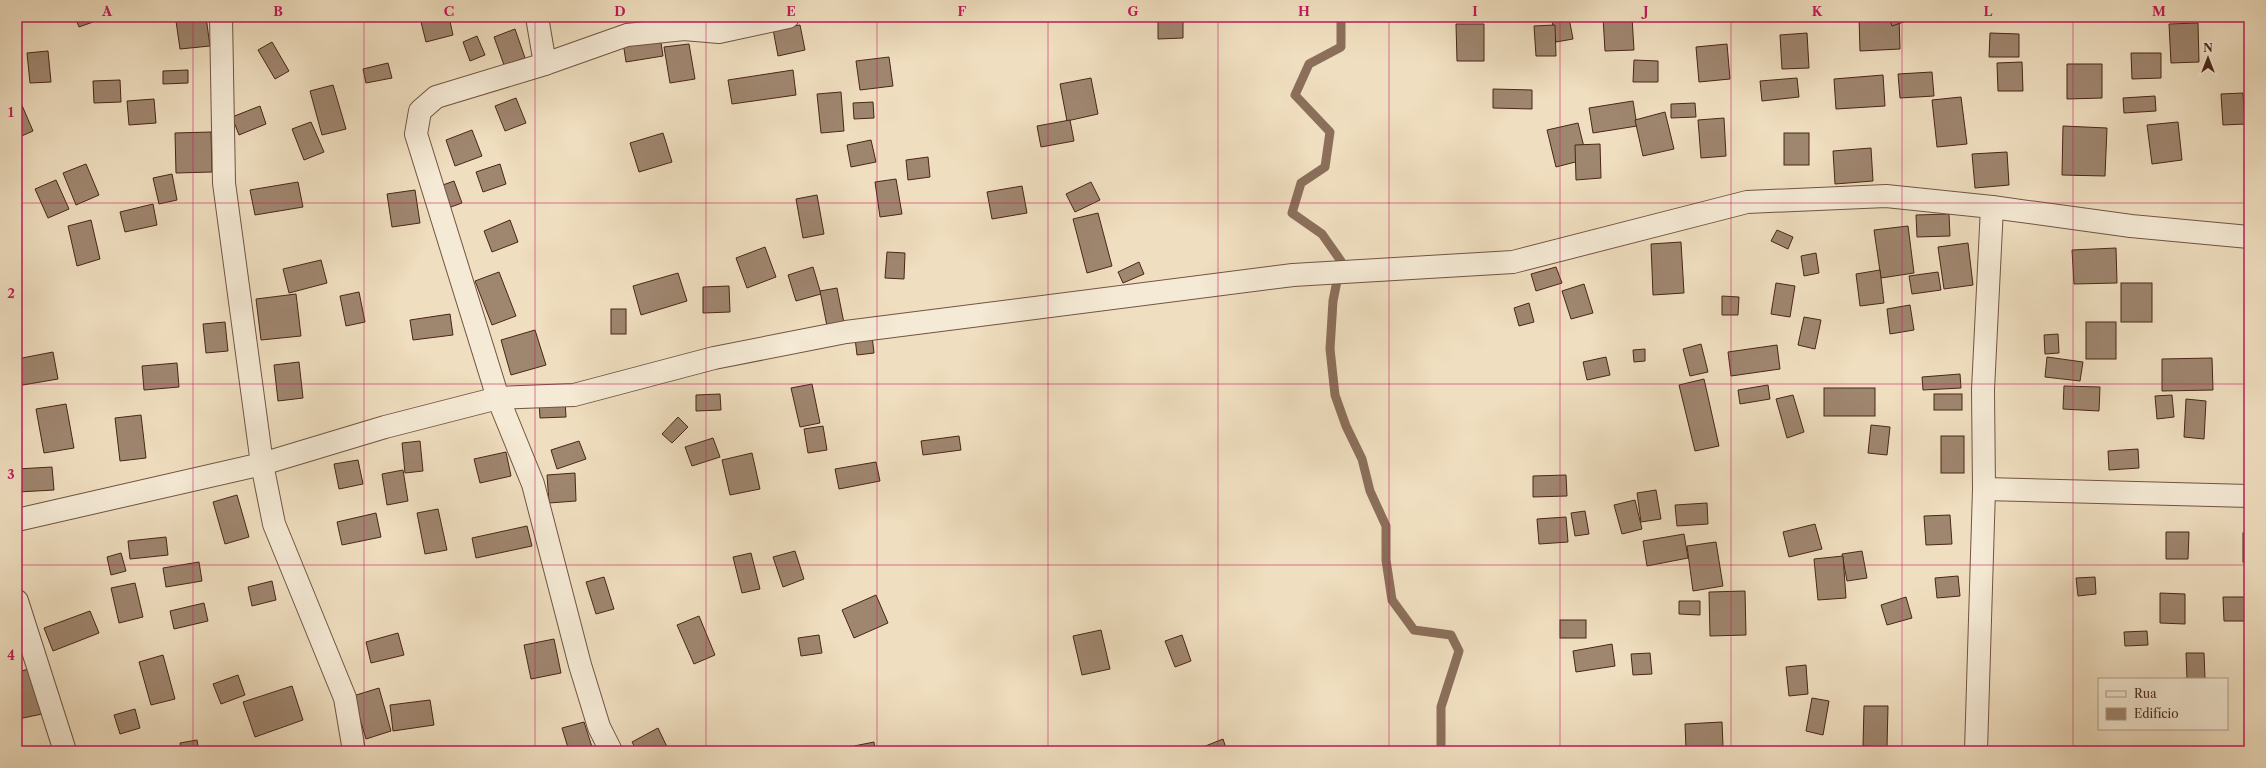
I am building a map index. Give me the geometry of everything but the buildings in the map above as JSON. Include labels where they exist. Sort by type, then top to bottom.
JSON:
[{"type":"street","points":[[221,17],[224,183],[262,464],[274,524],[344,698],[354,751]]},
{"type":"street","points":[[537,17],[545,64]]},
{"type":"street","points":[[611,751],[599,727],[580,665],[533,484],[498,398],[416,134],[420,111],[436,97],[545,64],[627,35],[684,30],[719,32],[788,17]]},
{"type":"street","points":[[17,520],[262,464],[385,427],[498,398],[574,395],[714,358],[846,332],[1293,275],[1513,262],[1747,202],[1886,196],[1992,207],[2131,226],[2249,236]]},
{"type":"street","points":[[1976,751],[1984,489],[1983,390],[1992,207]]},
{"type":"street","points":[[1984,489],[2249,496]]},
{"type":"street","points":[[17,601],[65,751]]},
{"type":"waterway","points":[[1341,17],[1341,47],[1309,64],[1295,95],[1330,132],[1325,167],[1301,183],[1292,213],[1322,234],[1341,261],[1333,301],[1330,349],[1335,395],[1346,426],[1362,459],[1370,491],[1386,526],[1386,560],[1392,600],[1414,630],[1451,635],[1459,651],[1441,707],[1441,751]]}]
